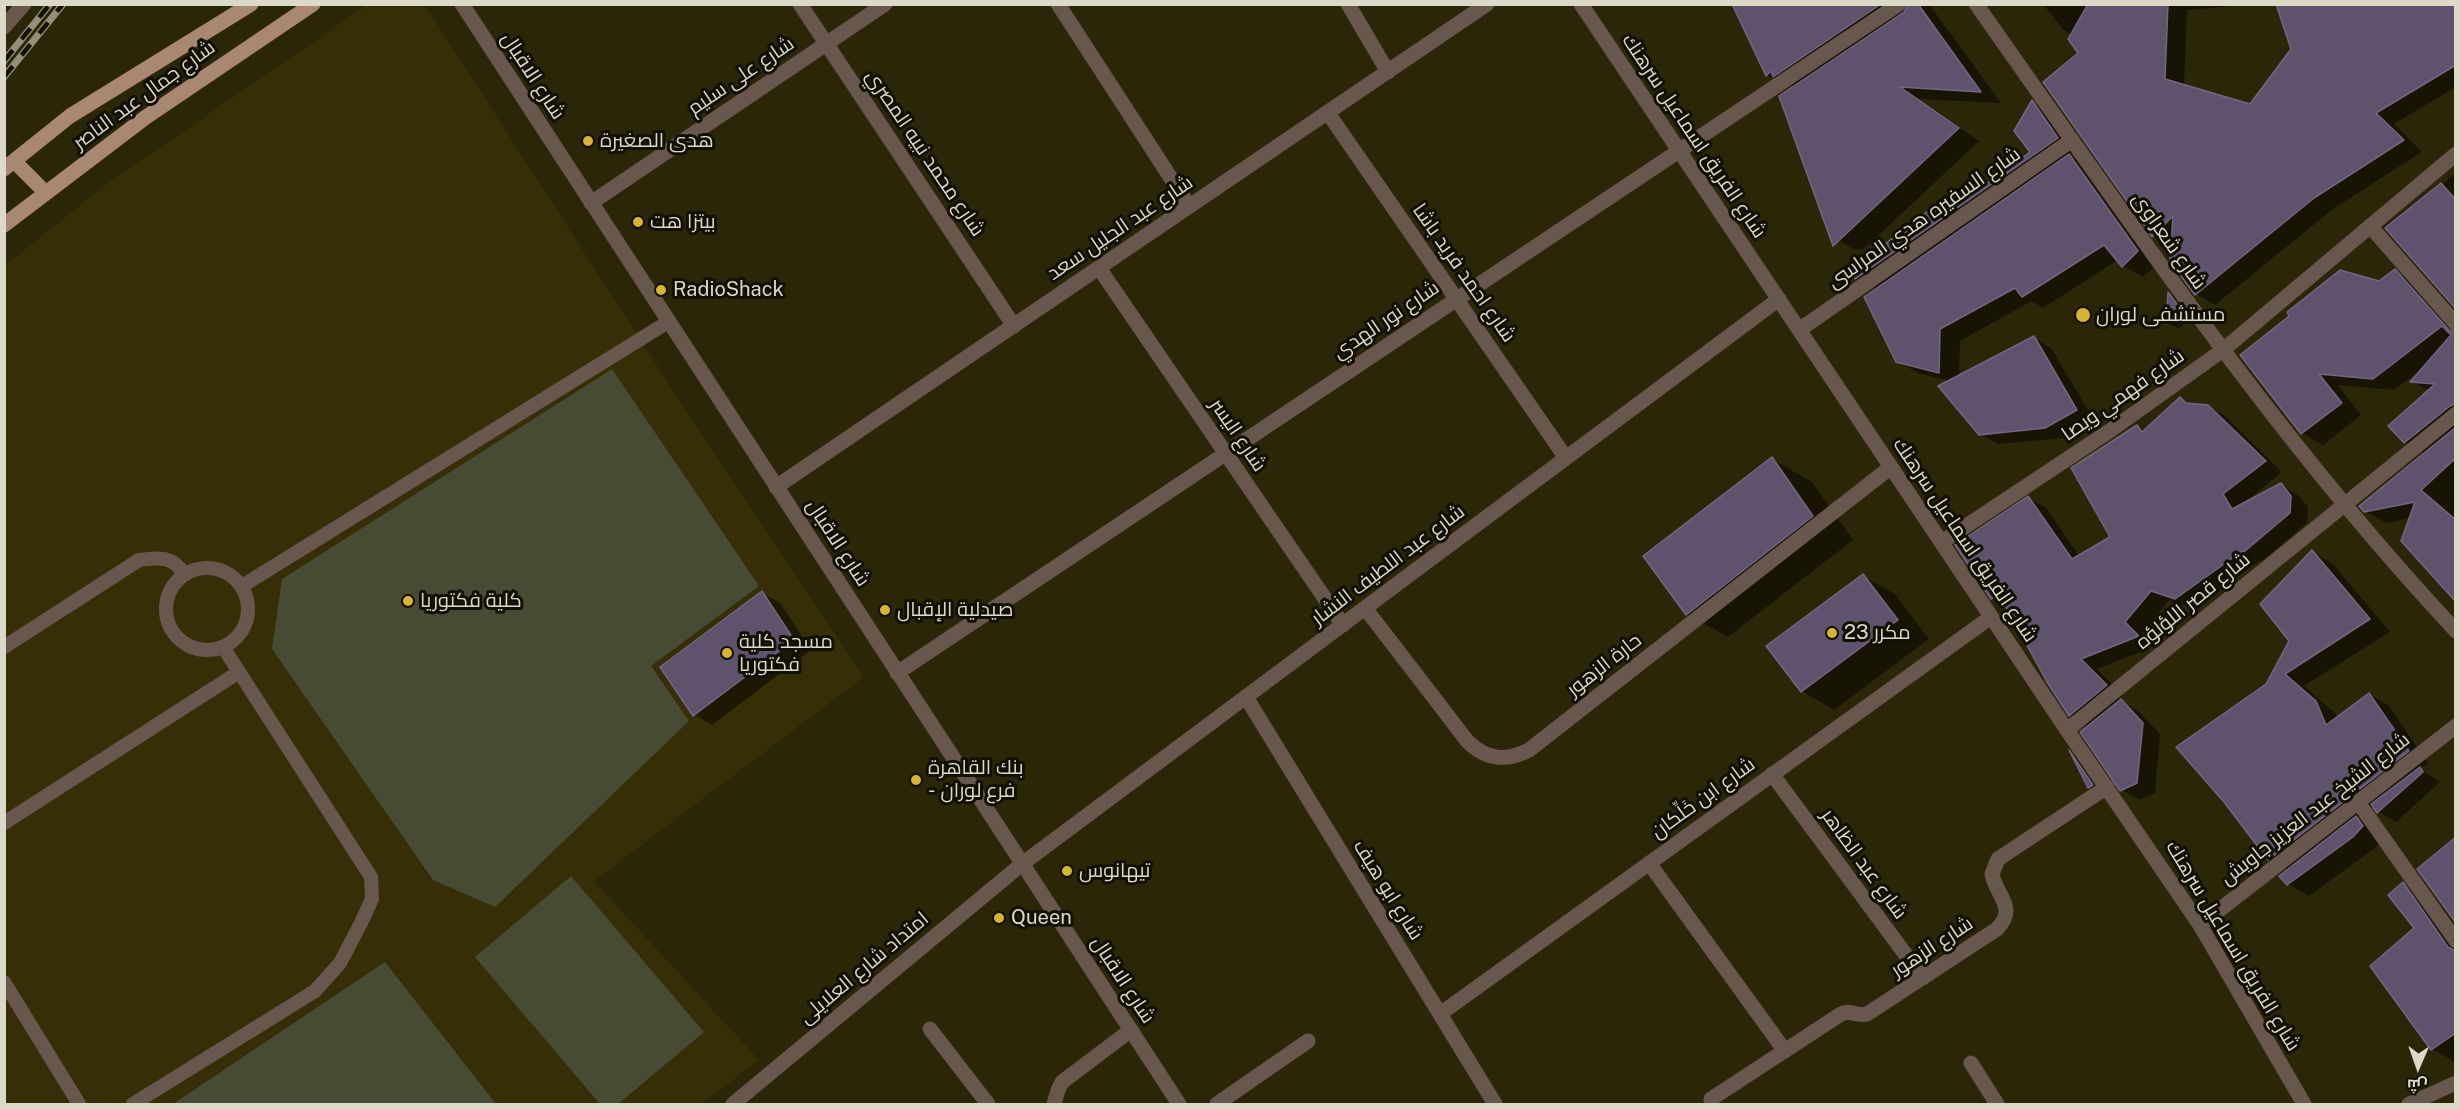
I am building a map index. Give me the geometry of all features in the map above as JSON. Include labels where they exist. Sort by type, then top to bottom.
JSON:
[{"type":"main road","name":"شارع جمال عبد الناصر","points":[[9,165],[70,116],[251,4]]},
{"type":"main road","name":"شارع جمال عبد الناصر","points":[[4,225],[146,117],[313,4]]},
{"type":"main road","points":[[9,165],[46,193]]},
{"type":"street","points":[[4,27],[24,4]]},
{"type":"street","name":"شارع الاقبال","points":[[462,4],[1179,1104]]},
{"type":"street","name":"شارع محمد نبيه المصري","points":[[800,4],[1014,326]]},
{"type":"street","name":"شارع على سليم","points":[[591,203],[885,4]]},
{"type":"street","points":[[1058,4],[1189,207]]},
{"type":"street","points":[[1348,4],[1388,72]]},
{"type":"street","name":"شارع عبد الجليل سعد","points":[[776,487],[1487,4]]},
{"type":"street","name":"شارع الفريق اسماعيل سرهنك","points":[[1581,4],[2200,925],[2304,1104]]},
{"type":"street","name":"شارع نور الهدي","points":[[897,673],[1899,4]]},
{"type":"street","name":"شارع شعراوى","points":[[1976,4],[2176,288],[2288,436],[2456,631]]},
{"type":"street","name":"شارع احمد فريد باشا","points":[[1328,113],[1566,458]]},
{"type":"street","name":"شارع السفيره هدي المراسى","points":[[1799,330],[2072,140]]},
{"type":"street","name":"شارع فهمي ويصا","points":[[1942,542],[2111,430],[2223,350],[2456,154]]},
{"type":"street","points":[[2370,226],[2456,324]]},
{"type":"street","name":"شارع اليسر","points":[[1099,268],[1342,625]]},
{"type":"street","name":"شارع عبد اللطيف النشار","points":[[1022,864],[1779,299]]},
{"type":"street","name":"شارع قصر اللؤلؤه","points":[[2067,730],[2456,414]]},
{"type":"street","name":"حارة الزهور","points":[[1365,608],[1468,742],[1478,751],[1490,757],[1504,759],[1517,756],[1529,750],[1891,467]]},
{"type":"street","name":"شارع ابن خَلِّكان","points":[[1440,1014],[1991,617]]},
{"type":"street","name":"شارع ابو هيف","points":[[1245,697],[1495,1104]]},
{"type":"street","name":"شارع الشيخ عبد العزيز جاويش","points":[[2200,925],[2456,726]]},
{"type":"street","name":"شارع عبد الظاهر","points":[[1772,774],[1923,978]]},
{"type":"street","name":"شارع الزهور","points":[[1711,1099],[1841,1014],[1849,1012],[1867,1014],[1997,929],[2002,923],[2006,908],[1992,874],[1998,859],[2107,787]]},
{"type":"street","points":[[2358,802],[2456,941]]},
{"type":"street","points":[[1648,863],[1785,1051]]},
{"type":"street","name":"امتداد شارع العلايلى","points":[[733,1104],[1022,864]]},
{"type":"street","points":[[930,1029],[988,1104]]},
{"type":"street","points":[[1054,1104],[1062,1082],[1131,1030]]},
{"type":"street","points":[[1217,1104],[1308,1041]]},
{"type":"street","points":[[1971,1063],[1997,1104]]},
{"type":"street","points":[[2409,1104],[2456,1083]]},
{"type":"lane","points":[[242,586],[668,322]]},
{"type":"lane","points":[[4,647],[139,560],[166,558],[174,561],[184,574]]},
{"type":"lane","points":[[205,567],[226,572],[242,586],[249,609],[242,632],[223,647],[203,650],[184,643],[170,628],[166,608],[168,598],[171,589],[184,574],[205,567]]},
{"type":"lane","points":[[133,1104],[315,991],[340,963],[372,899],[371,877],[223,647]]},
{"type":"lane","points":[[4,823],[239,672]]},
{"type":"lane","points":[[4,982],[79,1104]]},
{"type":"shaded area","name":"كلية فكتوريا","points":[[367,5],[425,5],[696,426],[864,677],[594,881],[759,1060],[701,1104],[5,1104],[5,266],[101,188]]},
{"type":"green space","points":[[612,369],[759,586],[651,666],[689,721],[495,907],[433,880],[272,649],[282,579]]},
{"type":"green space","points":[[571,876],[704,1032],[618,1104],[600,1104],[475,957]]},
{"type":"green space","points":[[385,962],[496,1104],[173,1104]]},
{"type":"building","points":[[1732,4],[1881,4],[1773,77],[1771,71],[1766,76]]},
{"type":"building","points":[[1909,4],[1918,4],[1981,92],[1900,87],[1959,128],[1833,246],[1779,96],[1904,12]]},
{"type":"building","points":[[2088,4],[2168,4],[2165,79],[2250,104],[2291,49],[2276,4],[2456,4],[2456,65],[2376,113],[2404,140],[2314,198],[2195,295],[2170,261],[2173,216],[2152,237],[2043,82],[2078,53],[2068,39]]},
{"type":"building","points":[[2032,100],[2058,138],[1855,279],[1851,270],[1945,198],[1952,209],[2030,152],[2014,131]]},
{"type":"building","points":[[2069,154],[2138,251],[2122,267],[2104,245],[2022,297],[2015,288],[1940,329],[1939,373],[1896,362],[1864,297]]},
{"type":"building","points":[[2441,183],[2456,200],[2456,309],[2385,228]]},
{"type":"building","points":[[2395,269],[2449,330],[2456,333],[2456,404],[2450,406],[2404,443],[2388,426],[2435,384],[2410,382],[2451,335],[2442,326],[2373,379],[2319,374],[2342,403],[2301,434],[2240,355],[2289,316],[2287,312],[2340,270],[2379,281]]},
{"type":"building","points":[[2168,292],[2181,309],[2166,324]]},
{"type":"building","points":[[2034,336],[2077,410],[2045,428],[1979,435],[1938,386]]},
{"type":"building","points":[[2180,397],[2186,403],[2208,405],[2266,461],[2223,494],[2232,509],[2281,483],[2291,496],[2290,513],[2245,551],[2175,599],[2151,591],[2125,622],[2139,636],[2081,659],[2107,685],[2069,716],[2047,682],[1999,594],[1991,599],[1955,545],[2028,496],[2072,559],[2110,537],[2071,468],[2137,425],[2142,432]]},
{"type":"building","points":[[2456,427],[2456,458],[2421,490],[2456,520],[2456,602],[2401,541],[2415,502],[2364,512],[2359,506]]},
{"type":"building","points":[[1772,457],[1813,516],[1686,615],[1643,556]]},
{"type":"building","points":[[2312,550],[2370,619],[2285,674],[2316,701],[2326,725],[2369,693],[2409,751],[2268,860],[2224,802],[2176,747],[2266,684],[2289,641],[2260,604]]},
{"type":"building","name":"23 مكرر","points":[[1863,574],[1898,620],[1801,692],[1766,646]]},
{"type":"building","name":"مسجد كلية فكتوريا","points":[[762,591],[794,640],[693,716],[660,667]]},
{"type":"building","points":[[2121,699],[2143,723],[2137,783],[2120,791],[2080,732]]},
{"type":"building","points":[[2069,750],[2093,785],[2088,788]]},
{"type":"building","points":[[2420,767],[2423,772],[2377,813],[2371,804]]},
{"type":"building","points":[[2356,816],[2363,826],[2353,837],[2287,885],[2279,876]]},
{"type":"building","points":[[2456,837],[2456,923],[2417,869]]},
{"type":"building","points":[[2403,882],[2448,947],[2456,951],[2456,1033],[2431,1050],[2370,966],[2414,928],[2388,895]]},
{"type":"railway","points":[[4,61],[50,4]]},
{"type":"railway","points":[[4,77],[63,4]]},
{"type":"place","name":"هدى الصغيرة","points":[[588,141]]},
{"type":"place","name":"بيتزا هت","points":[[638,222]]},
{"type":"place","name":"RadioShack","points":[[661,290]]},
{"type":"place","name":"مستشفى لوران","points":[[2083,315]]},
{"type":"place","name":"كلية فكتوريا","points":[[408,601]]},
{"type":"place","name":"صيدلية الإقبال","points":[[885,610]]},
{"type":"place","name":"23 مكرر","points":[[1832,633]]},
{"type":"place","name":"مسجد كلية فكتوريا","points":[[727,653]]},
{"type":"place","name":"بنك القاهرة - فرع لوران","points":[[916,780]]},
{"type":"place","name":"تيهانوس","points":[[1067,871]]},
{"type":"place","name":"Queen","points":[[999,918]]}]
